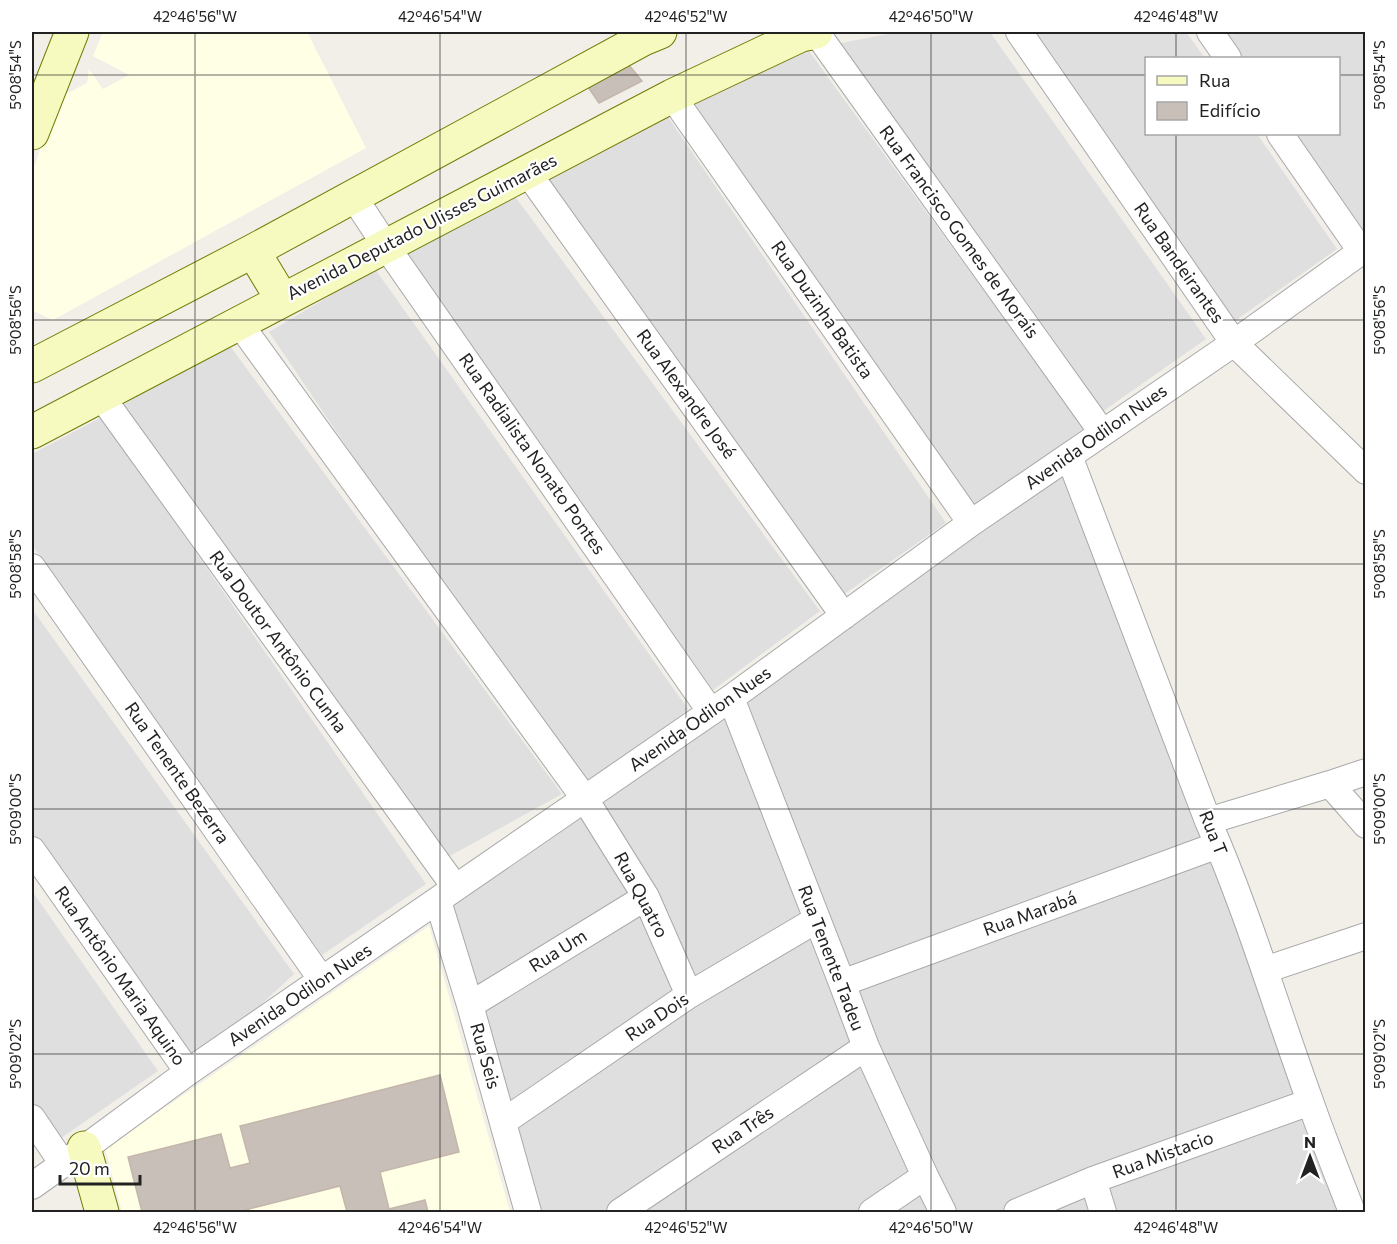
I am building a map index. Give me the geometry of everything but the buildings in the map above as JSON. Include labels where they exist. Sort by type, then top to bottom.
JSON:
[{"type":"street","points":[[32,133],[72,32]]},
{"type":"street","points":[[32,366],[46,348],[253,251],[643,39],[660,32]]},
{"type":"street","name":"Avenida Deputado Ulisses Guimarães","points":[[32,432],[672,96],[801,35],[816,32]]},
{"type":"street","name":"Rua Francisco Gomes de Morais","points":[[816,32],[1102,432]]},
{"type":"street","name":"Rua Bandeirantes","points":[[1019,32],[1234,342],[1365,471]]},
{"type":"street","points":[[1210,32],[1227,57]]},
{"type":"street","name":"Rua Duzinha Batista","points":[[672,96],[971,523]]},
{"type":"street","points":[[1281,135],[1363,250]]},
{"type":"street","name":"Rua Alexandre José","points":[[528,172],[844,616]]},
{"type":"street","name":"Rua Radialista Nonato Pontes","points":[[353,196],[386,246],[721,705]]},
{"type":"street","name":"Avenida Odilon Nues","points":[[32,1186],[188,1072],[721,705],[971,523],[1363,250]]},
{"type":"street","points":[[253,251],[282,299]]},
{"type":"street","points":[[239,323],[585,799]]},
{"type":"street","name":"Rua Doutor Antônio Cunha","points":[[101,396],[446,894]]},
{"type":"street","name":"Rua T","points":[[1069,456],[1265,970],[1310,1102],[1352,1212]]},
{"type":"street","name":"Rua Tenente Bezerra","points":[[32,567],[322,980]]},
{"type":"street","name":"Rua Tenente Tadeu","points":[[721,705],[816,920],[866,1047],[943,1212]]},
{"type":"street","points":[[1208,821],[1365,772]]},
{"type":"street","points":[[1330,784],[1365,825]]},
{"type":"street","name":"Rua Quatro","points":[[585,799],[646,897],[689,995]]},
{"type":"street","name":"Rua Marabá","points":[[842,983],[1218,845]]},
{"type":"street","name":"Rua Antônio Maria Aquino","points":[[32,850],[188,1072]]},
{"type":"street","name":"Rua Seis","points":[[446,894],[470,1005],[528,1212]]},
{"type":"street","name":"Rua Um","points":[[470,1005],[646,897]]},
{"type":"street","name":"Rua Dois","points":[[503,1122],[689,995],[816,920]]},
{"type":"street","points":[[1265,970],[1365,936]]},
{"type":"street","name":"Rua Três","points":[[620,1212],[866,1047]]},
{"type":"street","name":"Rua Mistacio","points":[[1017,1212],[1093,1180],[1310,1102]]},
{"type":"street","points":[[32,1118],[74,1156],[102,1212]]},
{"type":"street","points":[[872,1212],[925,1176]]},
{"type":"street","points":[[1093,1180],[1103,1212]]},
{"type":"shaded area","points":[[103,32],[307,32],[366,148],[53,320],[32,310],[32,173],[57,99],[87,83],[89,69],[103,89],[129,75],[93,56]]},
{"type":"shaded area","points":[[898,32],[990,32],[1206,339],[1102,412],[836,44]]},
{"type":"shaded area","points":[[1029,32],[1186,32],[1204,57],[1145,57],[1145,135],[1258,135],[1337,249],[1232,323]]},
{"type":"shaded area","points":[[1223,32],[1365,32],[1365,232],[1296,135],[1340,135],[1340,57],[1241,57]]},
{"type":"shaded area","points":[[808,50],[1084,428],[974,509],[692,104]]},
{"type":"shaded area","points":[[668,117],[946,523],[843,595],[547,177]]},
{"type":"shaded area","points":[[514,195],[820,611],[713,690],[405,250]]},
{"type":"shaded area","points":[[375,269],[688,709],[591,794],[1069,456],[1352,1212],[528,1212],[438,901],[585,799],[269,332]]},
{"type":"shaded area","points":[[227,342],[562,794],[437,863],[121,406]]},
{"type":"shaded area","points":[[102,417],[426,884],[322,955],[32,545],[32,454]]},
{"type":"shaded area","points":[[32,609],[294,974],[188,1072],[32,850]]},
{"type":"shaded area","points":[[32,891],[158,1071],[51,1145],[32,1118]]},
{"type":"shaded area","points":[[429,926],[510,1212],[122,1212],[105,1149]]}]
